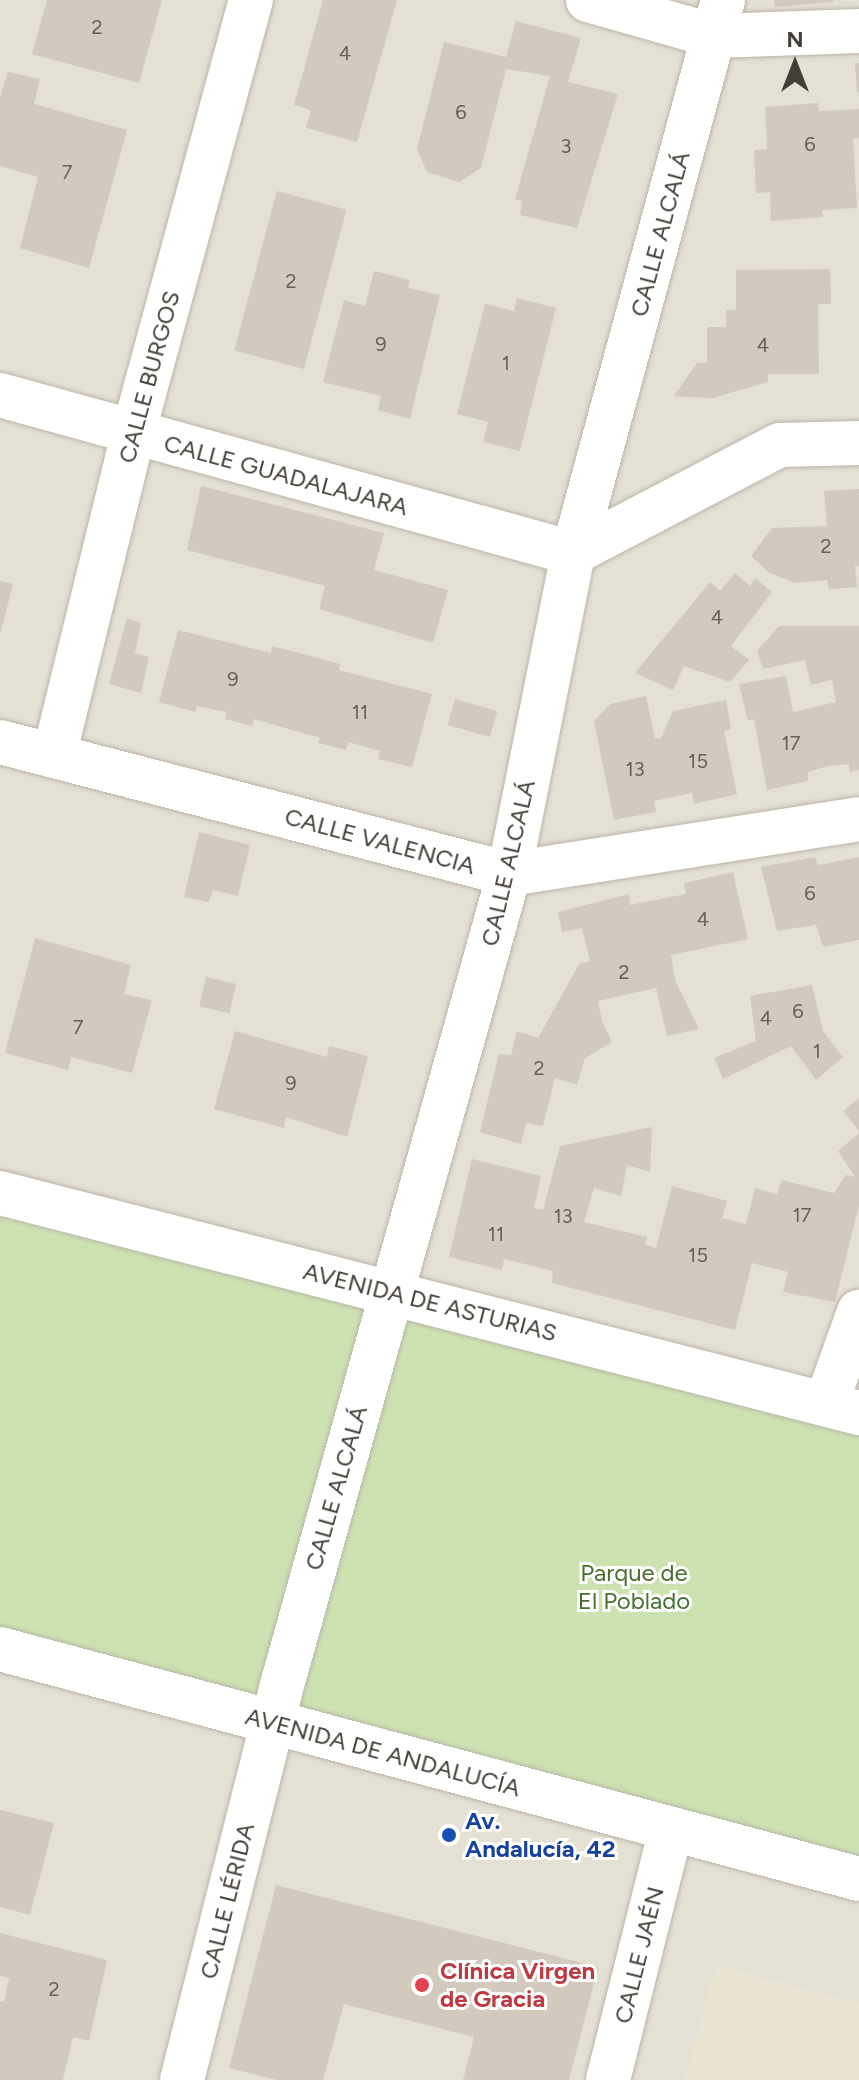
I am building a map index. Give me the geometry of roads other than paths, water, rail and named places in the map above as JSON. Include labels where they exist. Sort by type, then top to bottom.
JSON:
[{"type":"street","name":"CALLE BURGOS","points":[[54,756],[133,434],[251,0]]},
{"type":"street","points":[[588,0],[719,18],[859,31]]},
{"type":"street","name":"CALLE ALCALÁ","points":[[272,1721],[509,874],[573,553],[719,18]]},
{"type":"street","name":"CALLE GUADALAJARA","points":[[0,395],[573,553]]},
{"type":"street","points":[[573,553],[780,445],[859,443]]},
{"type":"street","name":"CALLE VALENCIA","points":[[0,742],[509,874],[859,819]]},
{"type":"street","name":"AVENIDA DE ASTURIAS","points":[[0,1193],[842,1408]]},
{"type":"street","points":[[842,1408],[859,1312]]},
{"type":"street","name":"AVENIDA DE ANDALUCÍA","points":[[0,1649],[859,1879]]},
{"type":"street","name":"CALLE LÉRIDA","points":[[182,2080],[272,1721]]},
{"type":"street","name":"CALLE JAÉN","points":[[608,2080],[671,1829]]},
{"type":"place","name":"Av. Andalucía, 42","points":[[449,1835]]},
{"type":"place","name":"Clínica Virgen de Gracia","points":[[422,1985]]},
{"type":"park label","name":"Parque de El Poblado","points":[[634,1587]]}]
